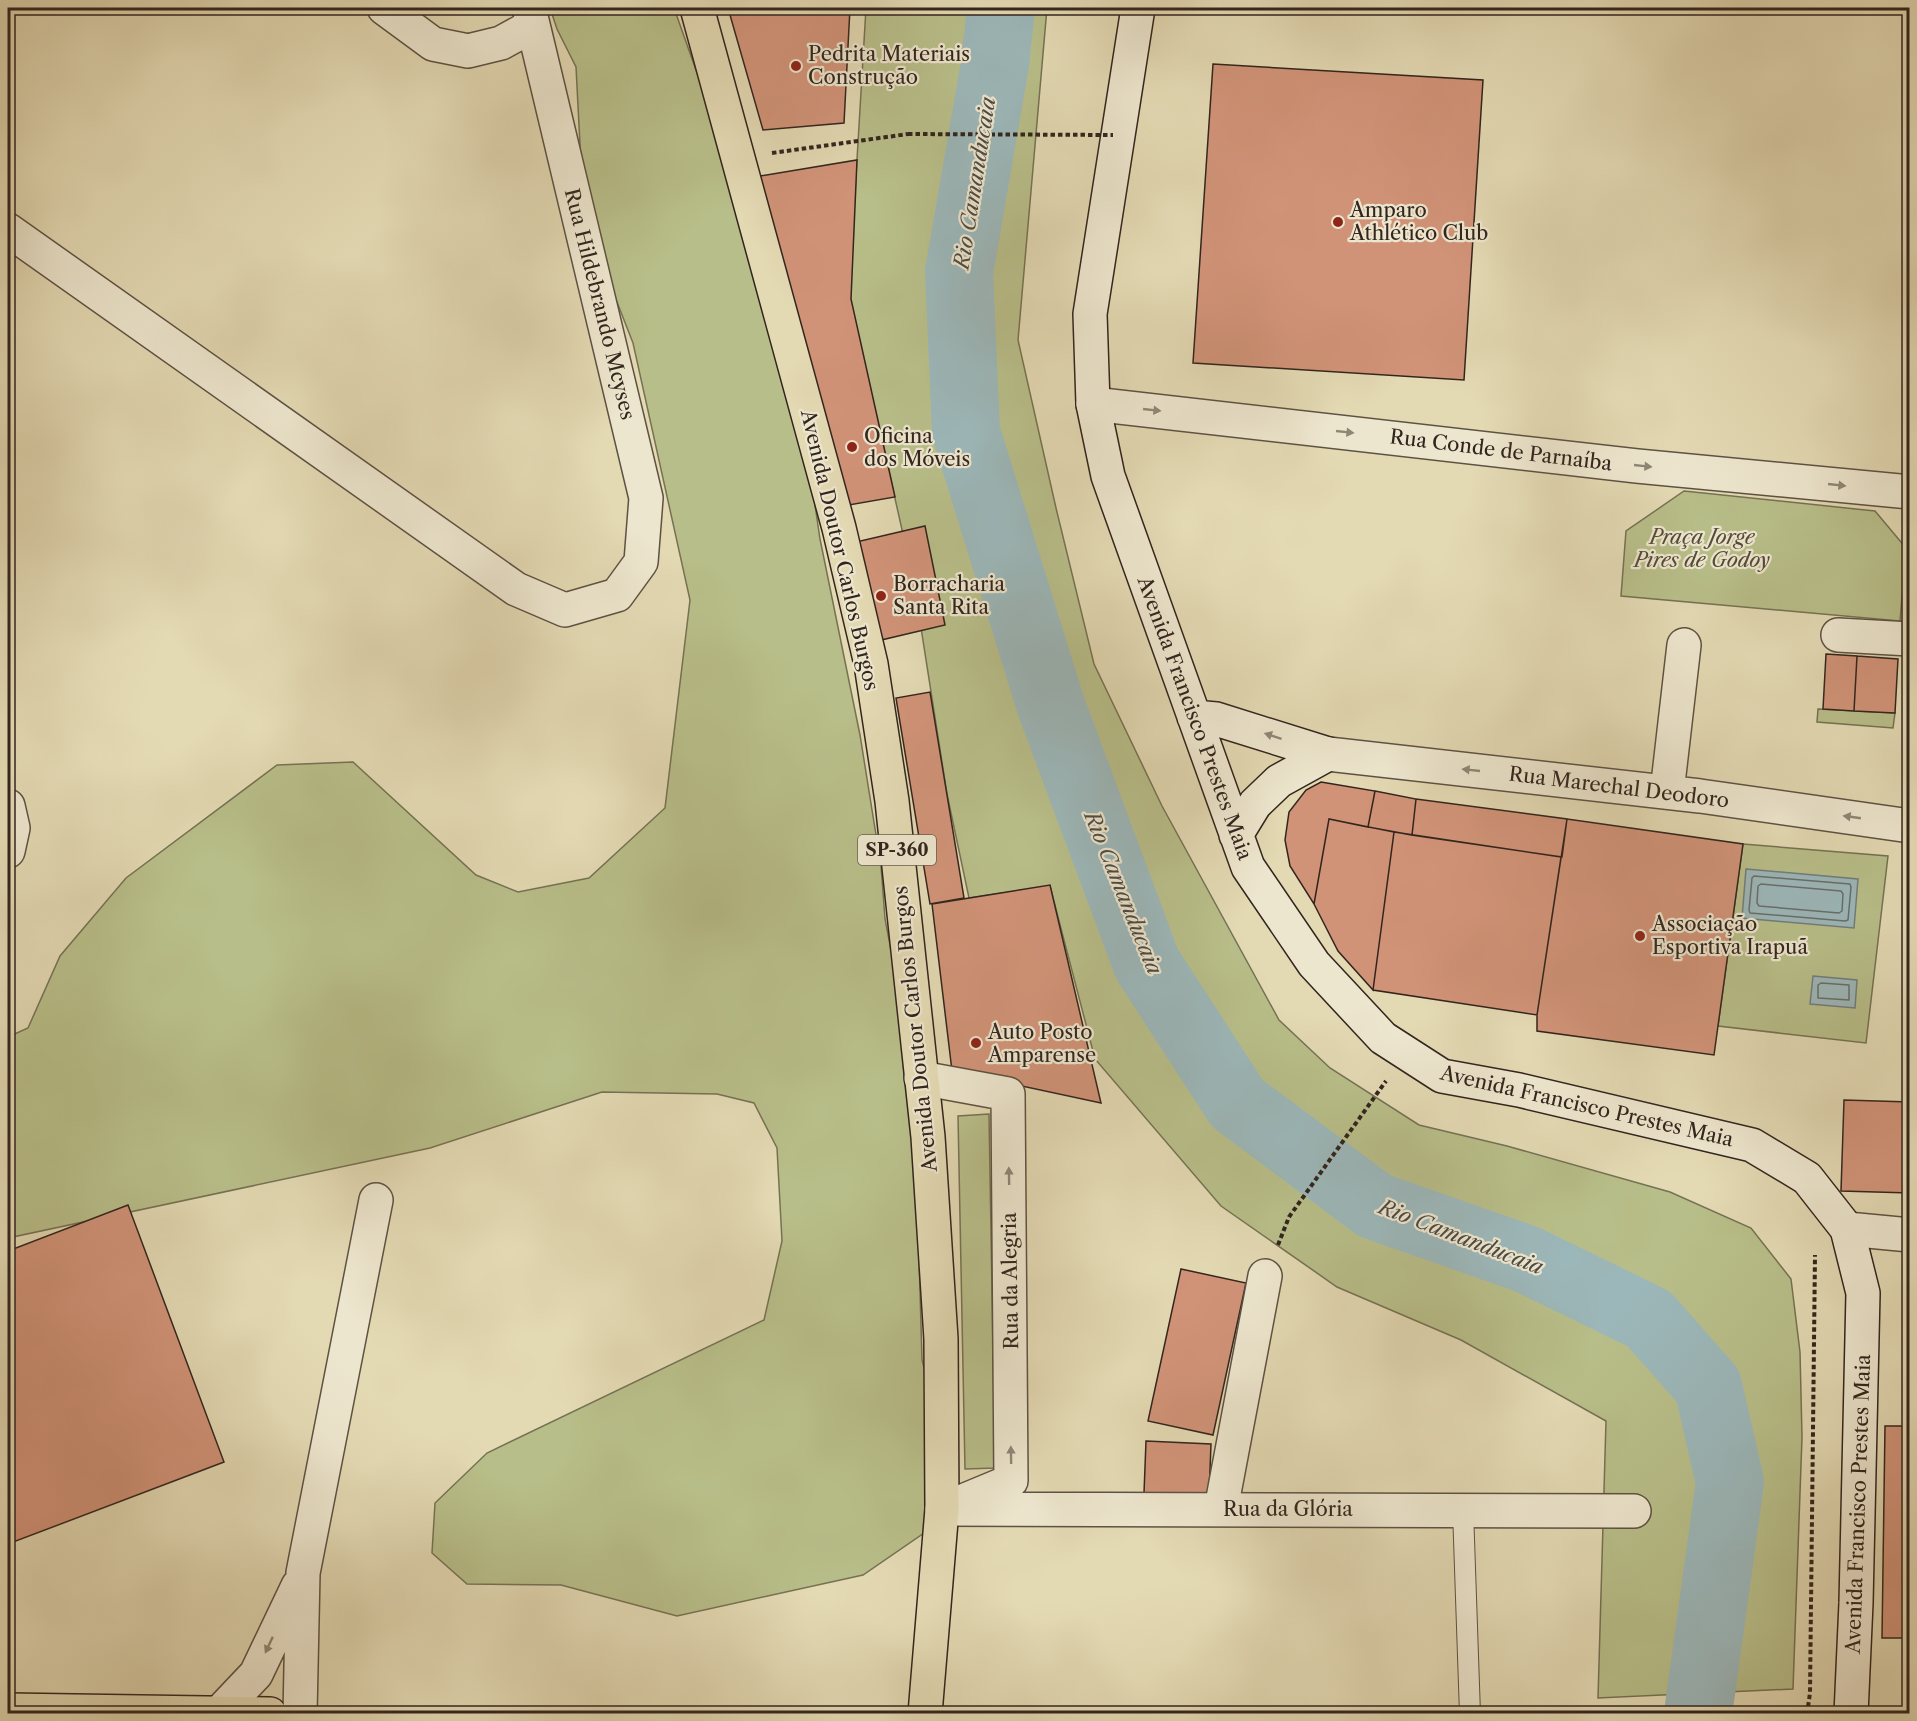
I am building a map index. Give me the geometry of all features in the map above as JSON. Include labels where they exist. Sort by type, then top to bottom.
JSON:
[{"type":"main road","name":"Avenida Doutor Carlos Burgos","points":[[697,8],[839,528],[871,664],[892,801],[928,1137],[941,1339],[942,1509],[924,1713]]},
{"type":"main road","points":[[8,1710],[270,1713]]},
{"type":"street","points":[[384,8],[433,44],[468,51],[501,43],[531,17]]},
{"type":"street","name":"Avenida Francisco Prestes Maia","points":[[1138,8],[1090,314],[1094,404],[1108,476],[1248,867],[1314,964],[1383,1038],[1442,1076],[1519,1090],[1752,1145],[1807,1178],[1846,1229],[1863,1293],[1856,1603],[1851,1713]]},
{"type":"street","name":"Rua Hildebrando Mcyses","points":[[8,230],[516,589],[566,610],[617,595],[641,561],[646,498],[531,17]]},
{"type":"street","name":"Rua Conde de Parnaíba","points":[[1094,404],[1625,464],[1910,492]]},
{"type":"street","points":[[1838,635],[1910,639]]},
{"type":"street","points":[[1667,792],[1684,645]]},
{"type":"street","name":"Rua Marechal Deodoro","points":[[1194,717],[1216,719],[1328,754],[1909,821]]},
{"type":"street","points":[[1236,835],[1256,804],[1278,781],[1328,754]]},
{"type":"street","points":[[8,806],[13,828],[8,851]]},
{"type":"street","name":"Rua da Alegria","points":[[921,1078],[1008,1094],[1011,1481],[942,1509]]},
{"type":"street","points":[[300,1713],[303,1573],[376,1200]]},
{"type":"street","points":[[1846,1229],[1910,1235]]},
{"type":"street","points":[[1221,1509],[1265,1276]]},
{"type":"street","name":"Rua da Glória","points":[[942,1509],[1634,1510]]},
{"type":"street","points":[[220,1712],[256,1674],[303,1573]]},
{"type":"lane","points":[[1463,1510],[1470,1713]]},
{"type":"path","points":[[1089,135],[1091,124]]},
{"type":"path","points":[[738,158],[908,134],[1113,135]]},
{"type":"path","points":[[1289,1217],[1387,1079]]},
{"type":"path","points":[[1808,1713],[1815,1254]]},
{"type":"green space","points":[[550,8],[674,8],[790,335],[820,539],[860,735],[881,866],[885,919],[909,1044],[915,1116],[922,1360],[942,1436],[924,1533],[863,1575],[677,1616],[561,1585],[467,1584],[432,1553],[435,1503],[487,1453],[764,1320],[782,1241],[777,1148],[754,1103],[717,1094],[602,1092],[430,1148],[8,1238],[8,1037],[28,1028],[60,956],[126,878],[277,765],[353,762],[476,875],[518,892],[589,878],[665,808],[690,600],[633,343],[599,256],[583,203],[576,67],[557,29]]},
{"type":"green space","points":[[866,8],[1047,8],[1018,340],[1056,508],[1094,664],[1162,806],[1279,1020],[1330,1068],[1419,1125],[1507,1146],[1670,1192],[1751,1228],[1791,1279],[1800,1352],[1802,1437],[1793,1689],[1598,1698],[1606,1421],[1461,1340],[1337,1287],[1221,1206],[1095,1059],[1050,886],[969,898],[947,794],[914,583],[849,294]]},
{"type":"green space","name":"Praça Jorge Pires de Godoy","points":[[1684,491],[1875,511],[1906,548],[1900,621],[1621,596],[1626,531]]},
{"type":"green space","points":[[1818,709],[1895,713],[1893,728],[1817,722]]},
{"type":"green space","points":[[1743,844],[1888,856],[1866,1043],[1718,1026]]},
{"type":"green space","points":[[989,1114],[995,1468],[965,1469],[958,1116]]},
{"type":"water","points":[[1746,869],[1858,879],[1854,928],[1742,918]]},
{"type":"water","points":[[1813,976],[1857,980],[1855,1008],[1810,1004]]},
{"type":"building","name":"Pedrita Materiais Construção","points":[[728,8],[850,8],[844,123],[763,130]]},
{"type":"building","name":"Amparo Athlético Club","points":[[1213,64],[1483,80],[1464,380],[1193,363]]},
{"type":"building","points":[[857,160],[851,299],[895,497],[849,505],[760,176]]},
{"type":"building","points":[[925,526],[945,625],[877,641],[856,542]]},
{"type":"building","points":[[1826,654],[1857,656],[1854,711],[1823,709]]},
{"type":"building","points":[[1857,656],[1898,659],[1895,713],[1854,711]]},
{"type":"building","points":[[930,692],[964,898],[930,904],[896,698]]},
{"type":"building","points":[[1321,782],[1375,791],[1368,827],[1329,819],[1314,904],[1290,866],[1285,840],[1289,812],[1306,790]]},
{"type":"building","points":[[1375,791],[1416,799],[1412,835],[1368,827]]},
{"type":"building","points":[[1416,799],[1567,819],[1562,857],[1412,835]]},
{"type":"building","points":[[1329,819],[1394,832],[1373,990],[1338,951],[1314,904]]},
{"type":"building","name":"Associação Esportiva Irapuã","points":[[1567,819],[1743,844],[1714,1055],[1537,1031],[1537,1015]]},
{"type":"building","points":[[1394,832],[1561,857],[1537,1015],[1373,990]]},
{"type":"building","points":[[1050,885],[1101,1103],[952,1071],[932,904]]},
{"type":"building","points":[[1844,1100],[1910,1102],[1910,1193],[1841,1191]]},
{"type":"building","points":[[128,1205],[224,1462],[8,1544],[8,1251]]},
{"type":"building","points":[[1181,1269],[1246,1283],[1213,1435],[1148,1421]]},
{"type":"building","points":[[1885,1426],[1910,1426],[1910,1638],[1882,1638]]},
{"type":"building","points":[[1146,1441],[1211,1444],[1209,1496],[1144,1493]]},
{"type":"waterway","name":"Rio Camanducaia","points":[[1001,8],[995,64],[959,272],[966,432],[1051,706],[1147,964],[1237,1103],[1375,1206],[1526,1259],[1649,1319],[1708,1386],[1730,1482],[1698,1714]]},
{"type":"place","name":"Pedrita Materiais Construção","points":[[796,66]]},
{"type":"place","name":"Amparo Athlético Club","points":[[1338,222]]},
{"type":"place","name":"Oficina dos Móveis","points":[[852,447]]},
{"type":"place","name":"Borracharia Santa Rita","points":[[881,596]]},
{"type":"place","name":"Associação Esportiva Irapuã","points":[[1640,936]]},
{"type":"place","name":"Auto Posto Amparense","points":[[976,1043]]}]
